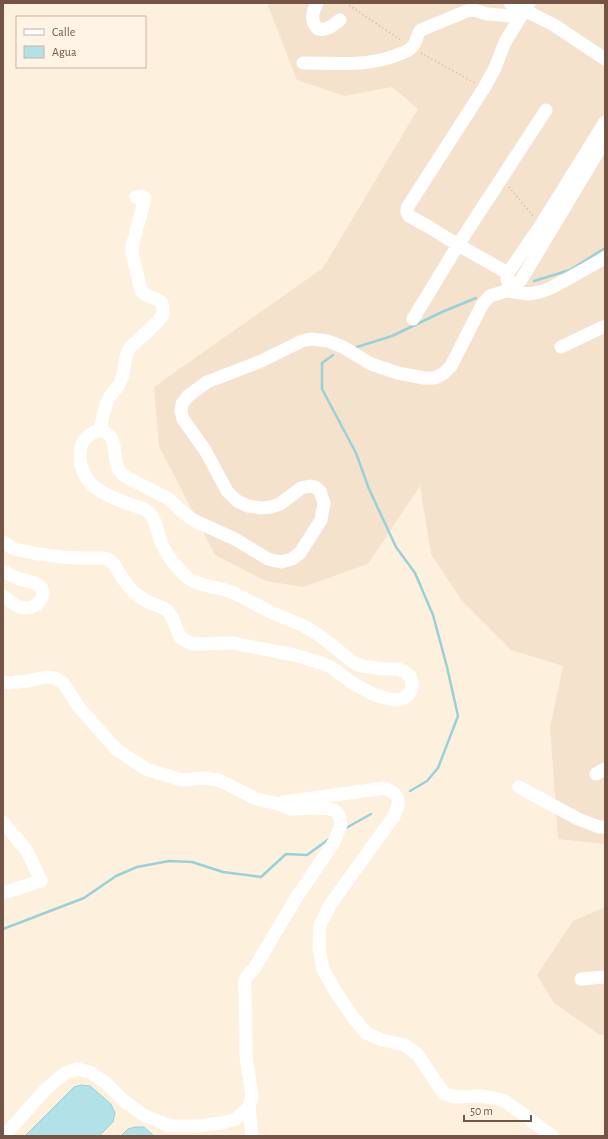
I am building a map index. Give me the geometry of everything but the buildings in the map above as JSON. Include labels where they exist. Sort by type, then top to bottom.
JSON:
[{"type":"street","points":[[317,3],[313,11],[312,18],[314,25],[318,29],[324,30],[329,28],[340,20]]},
{"type":"street","points":[[510,3],[554,25],[605,59]]},
{"type":"street","points":[[303,63],[358,63],[384,60],[412,48],[418,32],[421,30],[467,11],[474,10],[487,14],[524,10]]},
{"type":"street","points":[[508,273],[409,216],[407,208],[484,88],[495,68],[505,42],[524,10]]},
{"type":"street","points":[[413,319],[458,244],[546,110]]},
{"type":"street","points":[[506,290],[508,273],[541,224],[605,122]]},
{"type":"street","points":[[3,542],[14,549],[62,558],[108,559],[113,563],[133,592],[148,602],[168,611],[172,616],[180,637],[186,642],[193,644],[233,643],[294,655],[331,667],[354,684],[375,695],[395,700],[402,699],[408,695],[412,689],[412,683],[410,676],[405,672],[398,669],[362,666],[354,663],[310,630],[232,593],[215,587],[201,585],[189,578],[177,567],[161,543],[155,522],[146,510],[115,499],[96,489],[86,479],[80,465],[80,450],[85,438],[100,431],[107,433],[115,448],[117,467],[120,473],[169,499],[195,521],[235,539],[268,559],[281,562],[292,559],[300,553],[320,520],[324,503],[320,491],[315,487],[310,486],[302,488],[280,504],[271,507],[261,508],[248,506],[237,501],[227,491],[205,450],[183,419],[181,412],[182,404],[188,396],[207,382],[259,362],[302,341],[311,339],[328,341],[343,347],[371,364],[398,372],[424,378],[435,378],[444,373],[451,366],[485,301],[490,296],[506,290],[521,280],[605,140]]},
{"type":"street","points":[[100,431],[106,403],[121,381],[127,352],[158,320],[163,314],[164,310],[161,302],[157,299],[146,296],[141,290],[132,253],[132,247],[144,198],[143,196],[136,197]]},
{"type":"street","points":[[506,290],[529,294],[540,292],[552,288],[605,258]]},
{"type":"street","points":[[561,347],[605,326]]},
{"type":"street","points":[[3,572],[18,579],[38,584],[44,592],[42,598],[37,604],[25,608],[19,607],[3,596]]},
{"type":"street","points":[[3,682],[8,683],[27,681],[46,677],[55,678],[63,683],[78,706],[116,749],[146,769],[181,780],[202,778],[219,780],[256,799],[275,802],[291,808],[324,808],[334,810],[340,815],[341,825],[334,842],[296,898],[254,969],[246,978],[244,983],[246,1056],[252,1096],[249,1107],[252,1136]]},
{"type":"street","points":[[519,787],[578,819],[599,827],[605,827]]},
{"type":"street","points":[[275,802],[385,788],[394,792],[398,799],[398,807],[394,816],[330,905],[320,924],[319,948],[323,969],[337,994],[366,1033],[382,1040],[405,1045],[418,1056],[445,1094],[455,1097],[480,1096],[505,1101],[552,1136]]},
{"type":"street","points":[[3,893],[41,881],[27,851],[4,823]]},
{"type":"street","points":[[581,979],[605,976]]},
{"type":"street","points":[[4,1136],[46,1089],[65,1073],[77,1069],[90,1072],[106,1083],[124,1101],[145,1116],[170,1126],[198,1126],[221,1123],[236,1119],[249,1107]]},
{"type":"path","points":[[501,178],[541,224]]},
{"type":"shaded area","points":[[267,3],[605,3],[605,844],[558,839],[550,727],[563,666],[511,650],[462,601],[431,554],[420,486],[368,564],[303,587],[266,581],[215,555],[159,446],[154,387],[323,268],[418,109],[392,87],[345,96],[297,80]]},
{"type":"shaded area","points":[[605,907],[605,1035],[600,1035],[554,1003],[537,975],[573,921]]},
{"type":"water","points":[[81,1085],[90,1086],[111,1104],[115,1113],[113,1122],[99,1136],[25,1136],[74,1087]]},
{"type":"water","points":[[144,1127],[154,1136],[121,1136],[128,1129]]},
{"type":"waterway","points":[[534,281],[570,270],[605,248]]},
{"type":"waterway","points":[[357,347],[392,336],[442,312],[476,298]]},
{"type":"waterway","points":[[333,355],[322,363],[322,389],[356,453],[369,489],[396,547],[415,573],[433,615],[458,716],[438,768],[427,781],[410,791]]},
{"type":"waterway","points":[[346,828],[371,814]]},
{"type":"waterway","points":[[3,929],[84,898],[116,876],[137,867],[169,861],[192,862],[223,872],[261,877],[286,854],[307,855],[329,839]]}]
